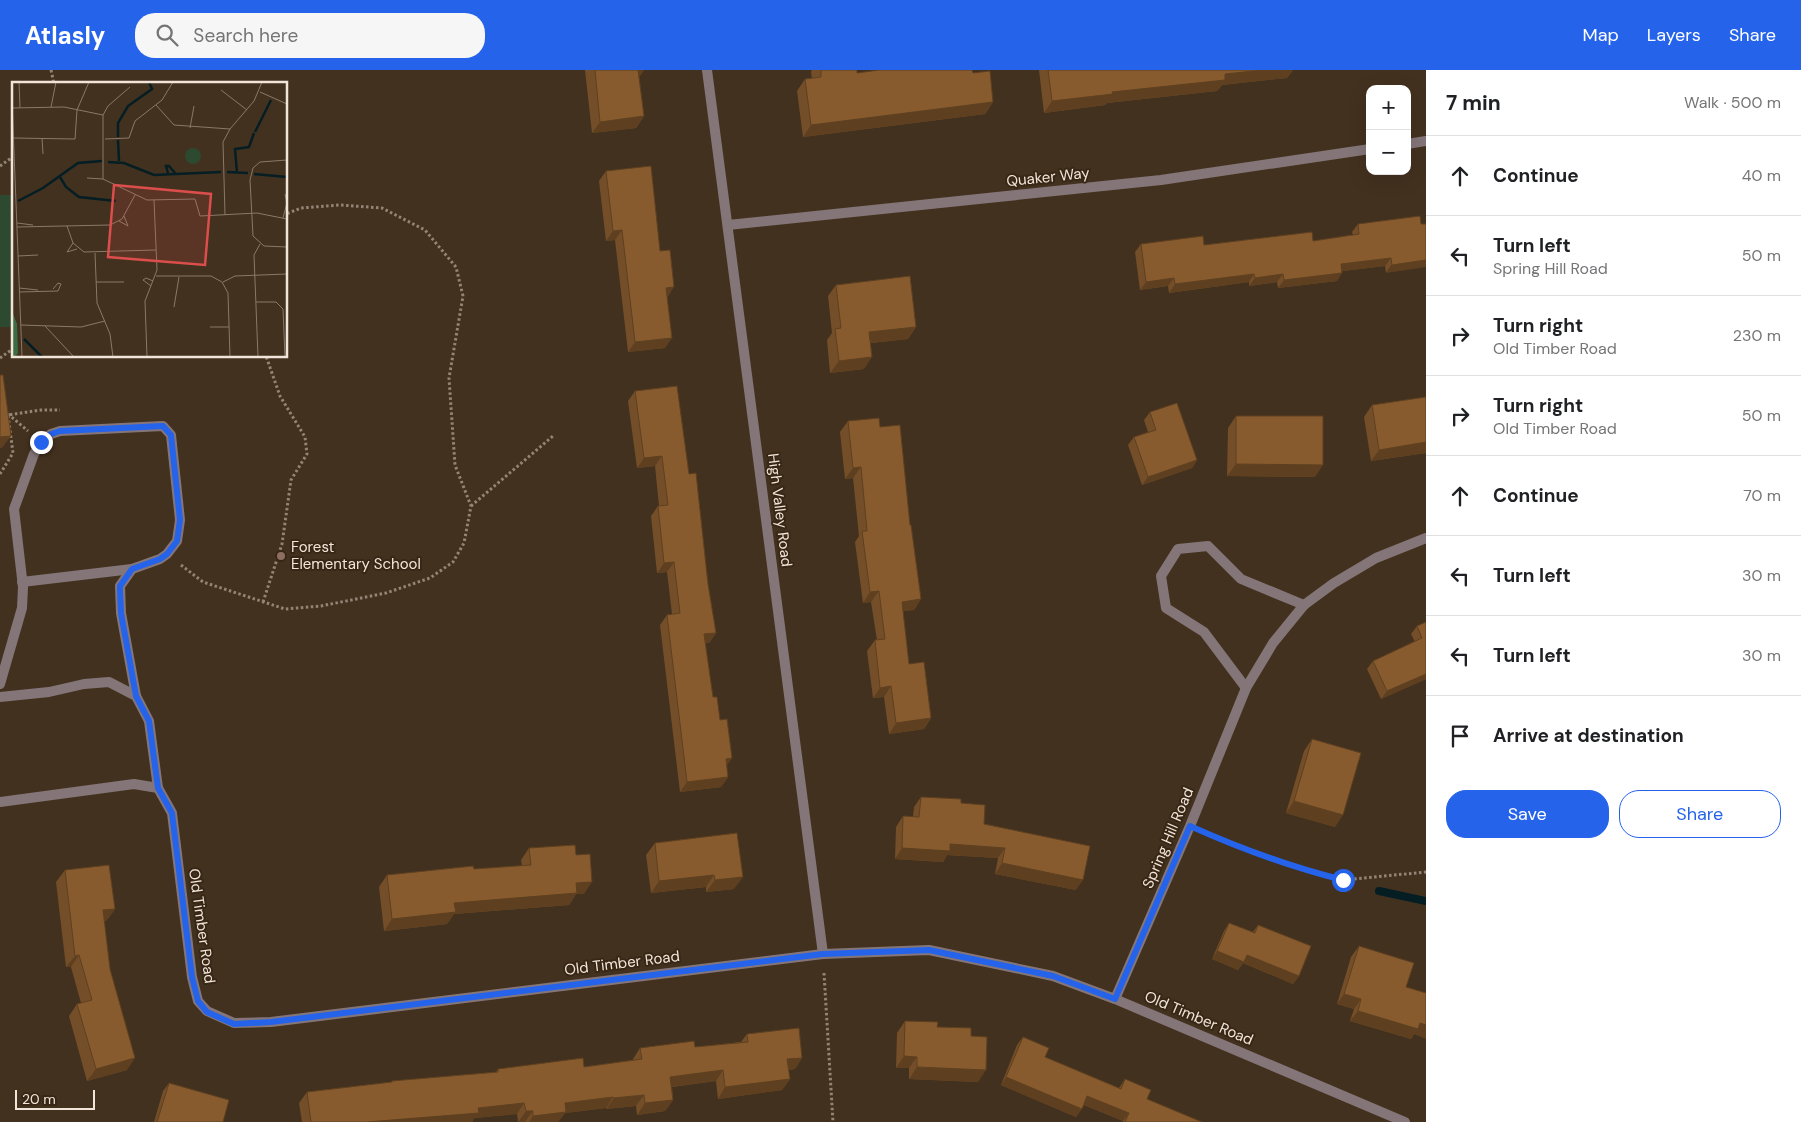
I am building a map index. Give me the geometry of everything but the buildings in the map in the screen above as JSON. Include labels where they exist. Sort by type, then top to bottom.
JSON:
[{"type":"street","name":"High Valley Road","points":[[707,70],[823,954]]},
{"type":"street","points":[[1411,143],[1426,141]]},
{"type":"street","name":"Quaker Way","points":[[728,225],[1161,180],[1366,151]]},
{"type":"street","points":[[0,684],[22,608],[22,582],[14,509],[34,454],[41,442],[51,434],[60,431],[163,426],[171,435],[180,520],[177,541],[167,554],[160,559],[132,569],[22,582]]},
{"type":"street","name":"Spring Hill Road","points":[[1115,999],[1190,826],[1246,688],[1273,644],[1304,605],[1334,583],[1376,558],[1426,538]]},
{"type":"street","points":[[1246,688],[1204,632],[1166,608],[1161,576],[1178,549],[1208,546],[1241,580],[1304,605]]},
{"type":"street","points":[[0,802],[134,784],[158,788],[149,721],[136,696],[121,613],[120,586],[132,569]]},
{"type":"street","points":[[0,697],[49,692],[84,684],[109,682],[136,696]]},
{"type":"street","name":"Old Timber Road","points":[[158,788],[172,813],[192,977],[198,1001],[207,1012],[234,1024],[271,1022],[823,954],[929,950],[1053,976],[1115,999],[1405,1122]]},
{"type":"path","points":[[0,166],[12,157]]},
{"type":"path","points":[[167,554],[203,582],[286,609],[321,606],[386,593],[430,578],[453,562],[464,543],[471,506],[455,465],[449,378],[463,296],[456,267],[425,230],[382,208],[340,205],[301,208],[288,213]]},
{"type":"path","points":[[0,358],[12,349]]},
{"type":"path","points":[[263,602],[282,544],[291,480],[307,454],[306,437],[280,396],[267,358]]},
{"type":"path","points":[[6,406],[8,415],[41,442]]},
{"type":"path","points":[[471,506],[553,436]]},
{"type":"path","points":[[1190,826],[1317,874],[1343,880],[1426,872]]},
{"type":"path","points":[[823,954],[833,1122]]},
{"type":"green space","points":[[0,195],[12,195],[12,327],[0,327]]},
{"type":"waterway","points":[[1379,891],[1426,901]]},
{"type":"place","name":"Forest Elementary School","points":[[281,556]]},
{"type":"route","points":[[41,442],[51,434],[60,431],[163,426],[171,435],[180,520],[177,541],[167,554],[160,559],[132,569],[120,586],[121,613],[136,696],[149,721],[158,788],[172,813],[192,977],[198,1001],[207,1012],[234,1024],[271,1022],[823,954],[929,950],[1053,976],[1115,999],[1190,826],[1317,874],[1343,880]]}]
